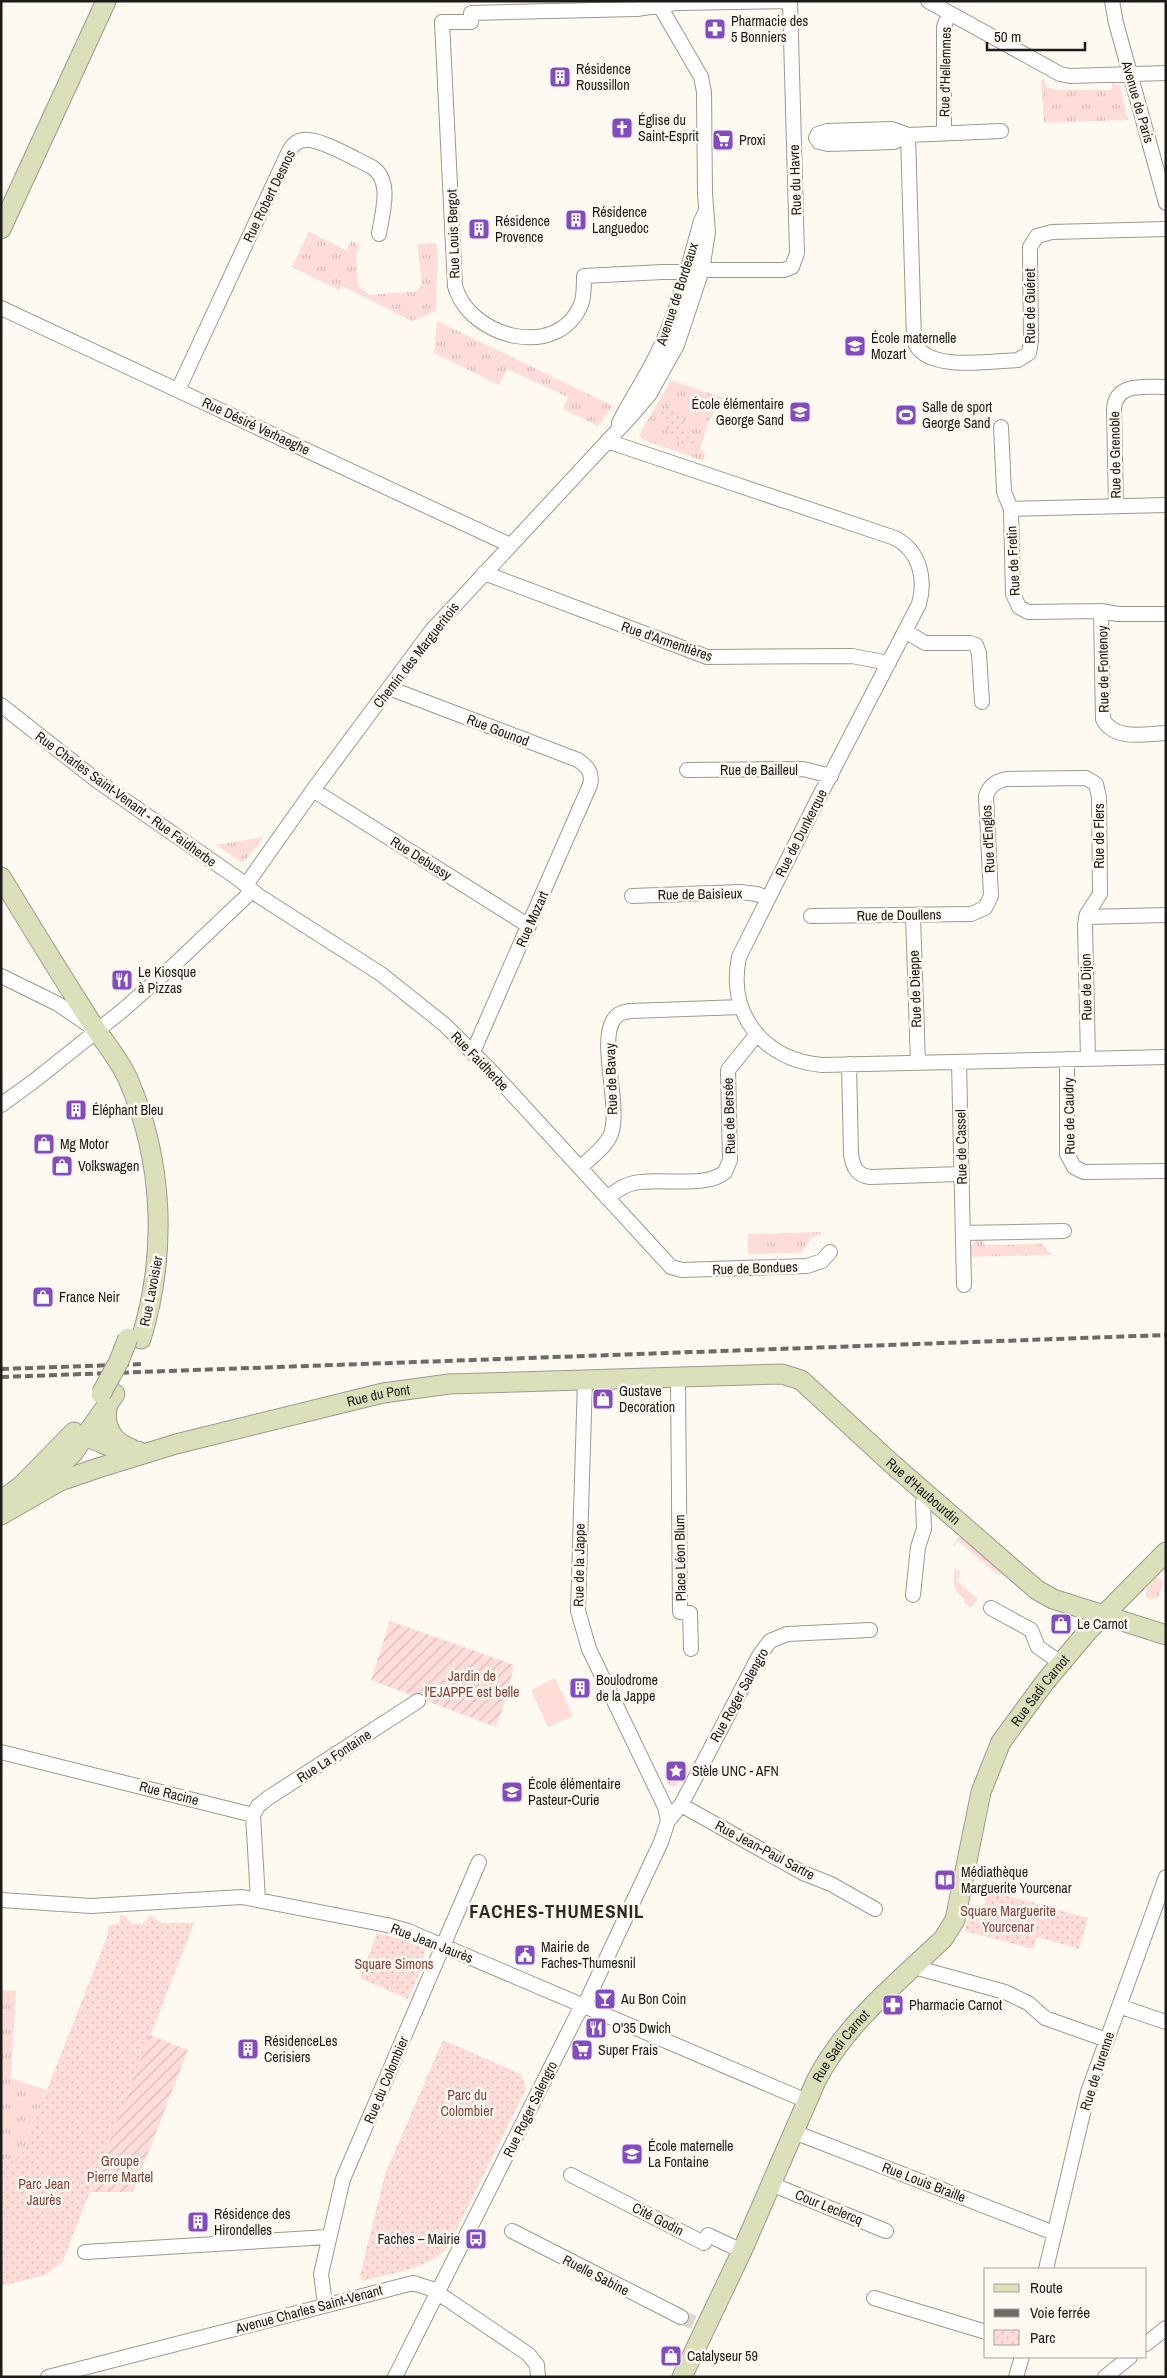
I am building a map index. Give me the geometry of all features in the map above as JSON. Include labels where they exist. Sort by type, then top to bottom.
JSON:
[{"type":"main road","points":[[1,229],[106,1]]},
{"type":"main road","name":"Rue Lavoisier","points":[[1,877],[96,1031],[119,1061],[133,1093],[149,1148],[158,1199],[158,1262],[156,1282],[108,1398],[48,1478],[1,1513]]},
{"type":"main road","name":"Rue Lavoisier","points":[[96,1031],[126,1099],[139,1144],[148,1217],[149,1270],[134,1338]]},
{"type":"main road","name":"Rue d'Haubourdin","points":[[585,1380],[775,1374],[795,1377],[926,1495],[1037,1590],[1053,1599],[1166,1635]]},
{"type":"main road","name":"Rue du Pont","points":[[1,1513],[60,1481],[176,1444],[354,1400],[409,1389],[449,1384],[585,1380]]},
{"type":"main road","name":"Rue du Pont","points":[[108,1398],[107,1424],[116,1441],[130,1448],[147,1449]]},
{"type":"main road","name":"Rue Lavoisier","points":[[1,1501],[77,1441]]},
{"type":"main road","name":"Rue du Pont","points":[[77,1441],[122,1452],[176,1444]]},
{"type":"main road","name":"Rue du Pont","points":[[77,1441],[85,1453],[97,1460],[120,1462]]},
{"type":"main road","name":"Rue Sadi Carnot","points":[[682,2377],[701,2326],[742,2251],[807,2101],[826,2062],[846,2034],[943,1939],[953,1926],[968,1865],[981,1792],[994,1756],[1011,1727],[1061,1663],[1104,1614],[1166,1552]]},
{"type":"street","points":[[470,7],[637,9],[658,3],[789,1]]},
{"type":"street","name":"Rue du Havre","points":[[702,270],[784,270],[792,266],[797,258],[789,1]]},
{"type":"street","points":[[928,1],[1060,74],[1070,76],[1166,73]]},
{"type":"street","name":"Avenue de Paris","points":[[1112,1],[1114,16],[1166,203]]},
{"type":"street","name":"Avenue de Bordeaux","points":[[607,440],[649,395],[673,354],[702,270],[708,232],[704,92],[701,77],[658,3]]},
{"type":"street","name":"Rue Louis Bergot","points":[[470,7],[471,22],[442,22],[455,286],[461,303],[471,315],[494,329],[508,334],[527,338],[540,338],[559,330],[578,311],[582,300],[584,276],[702,270]]},
{"type":"street","name":"Rue d'Hellemmes","points":[[944,132],[944,27],[950,13]]},
{"type":"street","points":[[908,134],[894,142],[823,144],[816,138],[818,134],[826,131],[892,129],[908,134],[1001,131]]},
{"type":"street","name":"Rue de Guéret","points":[[908,134],[914,340],[920,353],[933,360],[1018,360],[1029,353],[1031,341],[1030,247],[1037,236],[1052,232],[1166,229]]},
{"type":"street","name":"Rue Robert Desnos","points":[[178,390],[294,144],[307,140],[317,142],[372,167],[380,173],[385,192],[379,234]]},
{"type":"street","name":"Avenue de Bordeaux","points":[[617,429],[630,400],[656,356],[666,334],[687,271],[700,221],[706,210]]},
{"type":"street","name":"Rue Désiré Verhaeghe","points":[[1,308],[510,545]]},
{"type":"street","name":"Rue de Grenoble","points":[[1116,506],[1114,409],[1116,397],[1126,389],[1166,387]]},
{"type":"street","name":"Rue de Fretin","points":[[1002,427],[1004,492],[1011,509],[1013,594],[1019,607],[1028,612],[1101,611],[1123,614],[1166,614]]},
{"type":"street","name":"Chemin des Margueritois","points":[[1,1105],[96,1031],[174,965],[249,888],[313,790],[432,630],[607,440]]},
{"type":"street","name":"Rue de Dunkerque","points":[[607,440],[901,541],[914,554],[922,577],[919,604],[767,898],[739,957],[736,989],[741,1007],[758,1034],[777,1051],[794,1060],[822,1065],[1166,1056]]},
{"type":"street","points":[[1011,509],[1166,505]]},
{"type":"street","name":"Rue d'Armentières","points":[[484,573],[708,657],[852,656],[889,663]]},
{"type":"street","name":"Rue de Fontenoy","points":[[1101,611],[1103,719],[1106,725],[1117,733],[1166,733]]},
{"type":"street","points":[[905,632],[925,643],[970,642],[976,645],[979,653],[982,702]]},
{"type":"street","name":"Rue Gounod","points":[[390,688],[578,760],[590,771],[590,785]]},
{"type":"street","name":"Rue Charles Saint-Venant - Rue Faidherbe","points":[[1,705],[81,768],[249,888]]},
{"type":"street","name":"Rue de Bailleul","points":[[687,770],[803,769],[831,776]]},
{"type":"street","name":"Rue de Flers","points":[[1006,779],[1086,778],[1096,784],[1099,797],[1100,894],[1086,917]]},
{"type":"street","name":"Rue d'Englos","points":[[985,908],[991,896],[986,796],[994,784],[1006,779]]},
{"type":"street","name":"Rue Mozart","points":[[473,1052],[590,785]]},
{"type":"street","name":"Rue Debussy","points":[[313,790],[528,926]]},
{"type":"street","name":"Rue Faidherbe","points":[[249,888],[401,989],[473,1052],[664,1261],[676,1270]]},
{"type":"street","name":"Rue de Baisieux","points":[[632,896],[740,892],[757,894],[767,898]]},
{"type":"street","name":"Rue de Doullens","points":[[811,916],[971,914],[985,908]]},
{"type":"street","points":[[1086,917],[1166,915]]},
{"type":"street","name":"Rue de Dieppe","points":[[913,916],[918,1063]]},
{"type":"street","name":"Rue de Dijon","points":[[1086,917],[1084,930],[1088,1058]]},
{"type":"street","points":[[1,976],[58,1004],[96,1031]]},
{"type":"street","name":"Rue de Bavay","points":[[580,1168],[604,1145],[612,1131],[609,1037],[610,1027],[615,1018],[622,1013],[631,1011],[741,1007]]},
{"type":"street","name":"Rue de Bersée","points":[[607,1198],[623,1186],[636,1182],[710,1180],[724,1172],[730,1160],[727,1073],[733,1060],[758,1034]]},
{"type":"street","name":"Rue de Caudry","points":[[1068,1059],[1067,1154],[1074,1167],[1084,1172],[1166,1172]]},
{"type":"street","name":"Rue de Cassel","points":[[958,1062],[964,1285]]},
{"type":"street","points":[[849,1064],[851,1154],[854,1168],[858,1172],[870,1177],[961,1174]]},
{"type":"street","points":[[962,1233],[1064,1232]]},
{"type":"street","name":"Rue de Bondues","points":[[676,1270],[811,1266],[822,1261],[830,1252]]},
{"type":"street","name":"Place Léon Blum","points":[[678,1378],[680,1612],[690,1613],[691,1649]]},
{"type":"street","name":"Rue de la Jappe","points":[[585,1380],[577,1584],[579,1616],[589,1649],[665,1807],[668,1821]]},
{"type":"street","points":[[913,1595],[918,1547],[924,1529],[923,1502],[926,1495]]},
{"type":"street","points":[[991,1608],[1031,1630],[1038,1647],[1061,1663]]},
{"type":"street","name":"Rue Roger Salengro","points":[[395,2377],[584,2006],[658,1848],[668,1821],[681,1805],[759,1656],[770,1641],[782,1635],[870,1630]]},
{"type":"street","name":"Rue La Fontaine","points":[[254,1815],[258,1806],[268,1798],[418,1701]]},
{"type":"street","name":"Rue Racine","points":[[1,1752],[254,1815]]},
{"type":"street","name":"Rue Jean-Paul Sartre","points":[[681,1805],[803,1873],[831,1884],[875,1909]]},
{"type":"street","points":[[254,1815],[258,1900]]},
{"type":"street","name":"Rue du Colombier","points":[[325,2304],[320,2278],[343,2179],[479,1862]]},
{"type":"street","name":"Rue de Turenne","points":[[1046,2268],[1088,2092],[1164,1885]]},
{"type":"street","name":"Rue Jean Jaurès","points":[[1,1900],[91,1906],[242,1897],[387,1925],[444,1946],[807,2101]]},
{"type":"street","points":[[914,1968],[1005,1992],[1028,2003],[1044,2018],[1107,2040]]},
{"type":"street","points":[[1119,2006],[1166,2022]]},
{"type":"street","name":"Rue Louis Braille","points":[[794,2132],[1054,2233]]},
{"type":"street","name":"Cité Godin","points":[[571,2175],[704,2243],[708,2235],[742,2251]]},
{"type":"street","name":"Cour Leclercq","points":[[771,2184],[886,2231]]},
{"type":"street","name":"Ruelle Sabine","points":[[512,2231],[681,2317]]},
{"type":"street","points":[[85,2252],[328,2237]]},
{"type":"street","name":"Avenue Charles Saint-Venant","points":[[48,2377],[407,2283],[424,2285],[438,2293],[528,2354],[537,2365],[538,2377]]},
{"type":"street","points":[[874,2298],[984,2331]]},
{"type":"street","points":[[1147,2343],[1166,2328]]},
{"type":"street","points":[[1016,2377],[1022,2358]]},
{"type":"street","points":[[1105,2377],[1129,2358]]},
{"type":"green space","points":[[1044,78],[1046,87],[1058,90],[1112,90],[1112,83],[1120,86],[1128,120],[1044,123],[1041,80]]},
{"type":"green space","points":[[309,232],[346,250],[351,241],[360,245],[356,255],[358,286],[370,295],[417,291],[422,283],[417,244],[436,243],[438,257],[436,311],[412,321],[342,286],[339,290],[292,267]]},
{"type":"green space","points":[[437,321],[613,406],[598,426],[563,409],[568,397],[507,369],[499,385],[434,353]]},
{"type":"green space","points":[[671,380],[723,398],[708,422],[700,450],[706,453],[703,461],[644,440],[639,435]]},
{"type":"green space","points":[[675,404],[694,443],[682,448],[677,440],[673,441],[659,411]]},
{"type":"green space","points":[[264,837],[243,863],[216,845]]},
{"type":"green space","points":[[823,1232],[811,1239],[801,1253],[748,1254],[748,1234]]},
{"type":"green space","points":[[981,1237],[985,1245],[1042,1244],[1052,1255],[968,1257],[972,1244]]},
{"type":"green space","points":[[958,1537],[962,1538],[1002,1572],[999,1576],[958,1541],[953,1547]]},
{"type":"green space","points":[[955,1568],[961,1573],[956,1580],[978,1599],[972,1607],[964,1603],[965,1599],[956,1589],[954,1582]]},
{"type":"green space","points":[[1156,1576],[1163,1583],[1158,1598],[1147,1599],[1145,1592]]},
{"type":"green space","name":"Jardin de l'EJAPPE est belle","points":[[390,1621],[514,1665],[507,1696],[496,1727],[371,1680]]},
{"type":"green space","points":[[555,1678],[573,1716],[548,1727],[531,1690]]},
{"type":"green space","points":[[687,1766],[689,1771],[676,1786],[670,1786],[663,1774]]},
{"type":"green space","name":"Square Marguerite Yourcenar","points":[[976,1887],[1088,1918],[1079,1949],[1037,1937],[1033,1949],[965,1931],[969,1914],[986,1902]]},
{"type":"green space","name":"Parc Jean Jaurès","points":[[120,1915],[124,1915],[132,1924],[143,1924],[151,1915],[161,1923],[194,1923],[63,2261],[46,2275],[1,2286],[1,2163],[21,2156],[107,1937],[109,1925],[120,1924]]},
{"type":"green space","name":"Square Simons","points":[[377,1933],[400,1939],[425,1949],[424,1963],[408,1999],[360,1978]]},
{"type":"green space","points":[[1,1990],[16,1991],[11,2078],[47,2090],[21,2156],[1,2163]]},
{"type":"green space","name":"Groupe Pierre Martel","points":[[150,2035],[188,2050],[133,2192],[90,2192]]},
{"type":"green space","name":"Parc du Colombier","points":[[443,2040],[521,2074],[526,2089],[448,2247],[430,2261],[419,2266],[362,2281],[360,2275],[385,2174]]},
{"type":"tunnel","points":[[681,2317],[695,2323]]},
{"type":"railway","points":[[1,1377],[1166,1335]]},
{"type":"railway","points":[[1,1369],[144,1364]]},
{"type":"place","name":"Pharmacie des 5 Bonniers","points":[[715,29]]},
{"type":"place","name":"Résidence Roussillon","points":[[560,77]]},
{"type":"place","name":"Église du Saint-Esprit","points":[[622,128]]},
{"type":"place","name":"Proxi","points":[[723,140]]},
{"type":"place","name":"Résidence Languedoc","points":[[576,220]]},
{"type":"place","name":"Résidence Provence","points":[[479,229]]},
{"type":"place","name":"École maternelle Mozart","points":[[855,346]]},
{"type":"place","name":"École élémentaire George Sand","points":[[800,412]]},
{"type":"place","name":"Salle de sport George Sand","points":[[906,415]]},
{"type":"place","name":"Le Kiosque à Pizzas","points":[[122,980]]},
{"type":"place","name":"Éléphant Bleu","points":[[76,1110]]},
{"type":"place","name":"Mg Motor","points":[[44,1144]]},
{"type":"place","name":"Volkswagen","points":[[62,1166]]},
{"type":"place","name":"France Neir","points":[[43,1297]]},
{"type":"place","name":"Gustave Decoration","points":[[603,1399]]},
{"type":"place","name":"Le Carnot","points":[[1061,1624]]},
{"type":"place","name":"Boulodrome de la Jappe","points":[[580,1688]]},
{"type":"place","name":"Stèle UNC - AFN","points":[[676,1771]]},
{"type":"place","name":"École élémentaire Pasteur-Curie","points":[[512,1792]]},
{"type":"place","name":"Médiathèque Marguerite Yourcenar","points":[[945,1880]]},
{"type":"place","name":"Mairie de Faches-Thumesnil","points":[[525,1955]]},
{"type":"place","name":"Au Bon Coin","points":[[605,1999]]},
{"type":"place","name":"Pharmacie Carnot","points":[[893,2005]]},
{"type":"place","name":"O'35 Dwich","points":[[596,2028]]},
{"type":"place","name":"RésidenceLes Cerisiers","points":[[248,2049]]},
{"type":"place","name":"Super Frais","points":[[582,2050]]},
{"type":"place","name":"École maternelle La Fontaine","points":[[632,2154]]},
{"type":"place","name":"Résidence des Hirondelles","points":[[198,2222]]},
{"type":"place","name":"Faches – Mairie","points":[[476,2239]]},
{"type":"place","name":"Catalyseur 59","points":[[671,2356]]},
{"type":"district","name":"FACHES-THUMESNIL","points":[[557,1911]]}]
